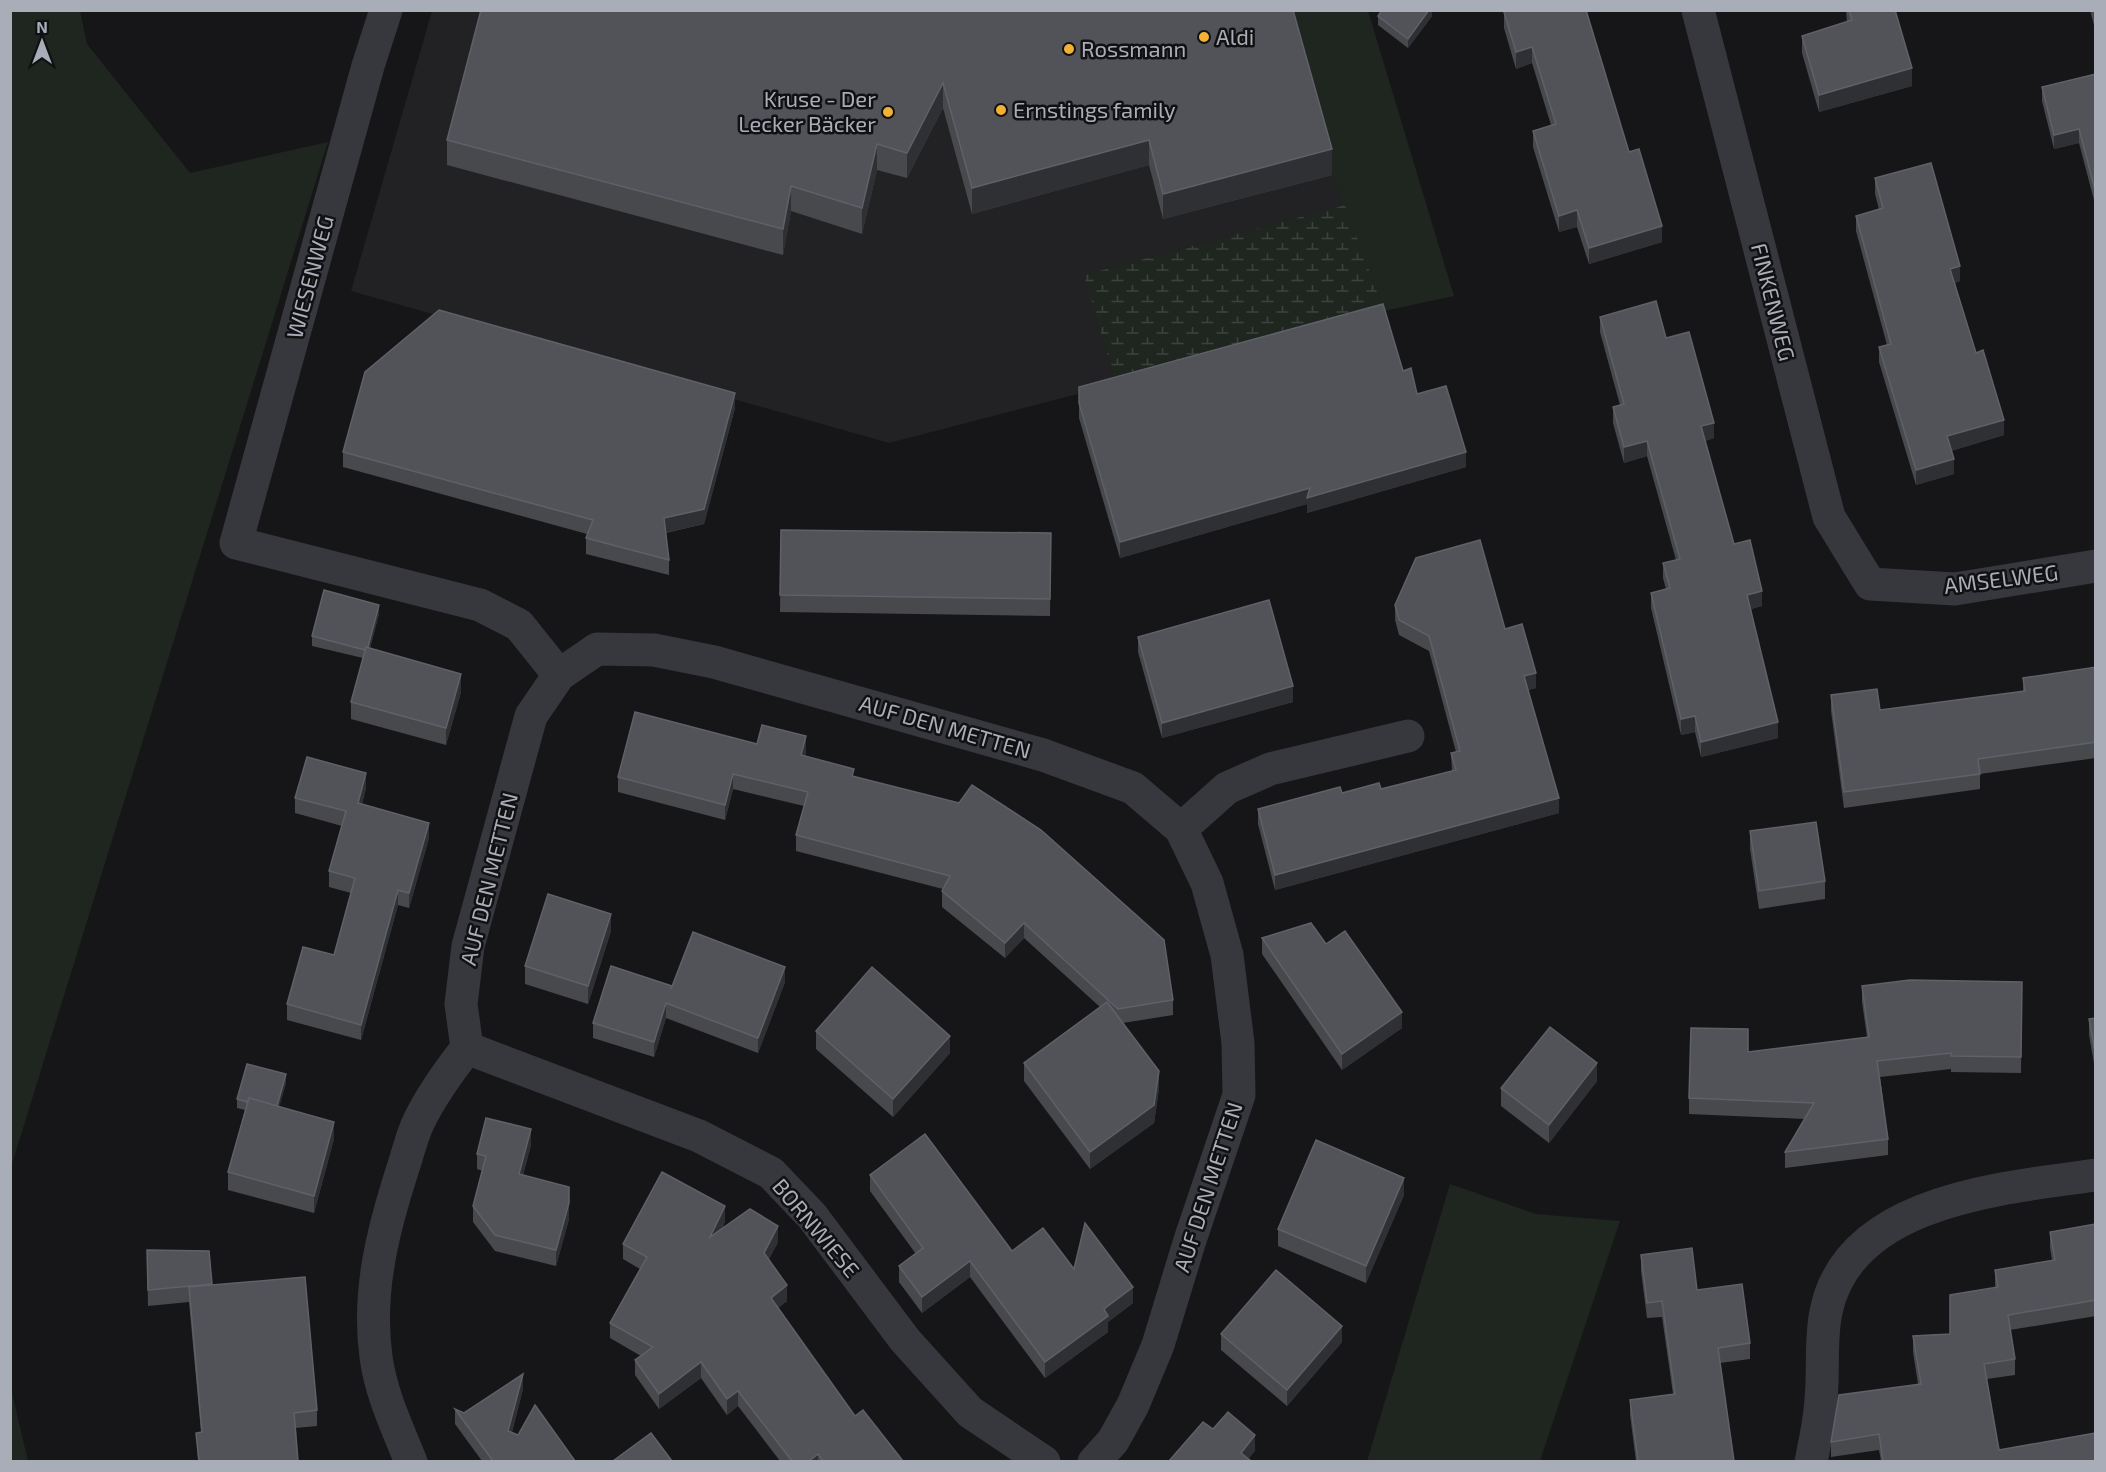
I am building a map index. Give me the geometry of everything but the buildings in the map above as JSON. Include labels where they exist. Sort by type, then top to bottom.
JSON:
[{"type":"street","name":"WIESENWEG","points":[[386,10],[368,66],[236,543],[480,605],[519,625],[559,675]]},
{"type":"street","name":"FINKENWEG","points":[[1698,10],[1829,517],[1870,584]]},
{"type":"street","name":"AMSELWEG","points":[[1870,584],[1955,590],[2096,566]]},
{"type":"street","name":"AUF DEN METTEN","points":[[467,1048],[461,1004],[468,946],[531,716],[559,675],[597,649],[654,650],[714,662],[1053,758],[1133,788],[1181,829],[1208,883],[1227,955],[1238,1043],[1239,1095],[1190,1240],[1158,1345],[1133,1405],[1113,1441],[1094,1461]]},
{"type":"street","points":[[1181,829],[1227,788],[1270,769],[1408,736]]},
{"type":"street","points":[[411,1461],[386,1401],[376,1357],[374,1311],[378,1256],[387,1216],[418,1123],[441,1083],[467,1048]]},
{"type":"street","name":"BORNWIESE","points":[[467,1048],[699,1136],[771,1173],[812,1216],[905,1340],[970,1412],[1044,1461]]},
{"type":"street","points":[[1811,1461],[1821,1401],[1825,1313],[1834,1284],[1855,1252],[1891,1227],[1929,1207],[1982,1192],[2096,1175]]},
{"type":"shaded area","points":[[432,11],[1286,11],[1332,175],[1345,205],[1085,275],[1116,384],[889,443],[351,291]]},
{"type":"green space","points":[[11,10],[80,11],[87,44],[190,173],[328,142],[11,1167]]},
{"type":"green space","points":[[1286,11],[1368,11],[1454,296],[1384,311],[1332,175]]},
{"type":"green space","points":[[1345,205],[1384,311],[1116,384],[1084,275]]},
{"type":"green space","points":[[1450,1184],[1536,1214],[1620,1221],[1540,1461],[1367,1461]]},
{"type":"green space","points":[[11,1389],[28,1461],[11,1461]]},
{"type":"place","name":"Aldi","points":[[1204,37]]},
{"type":"place","name":"Rossmann","points":[[1069,49]]},
{"type":"place","name":"Ernstings family","points":[[1001,110]]},
{"type":"place","name":"Kruse - Der Lecker Bäcker","points":[[888,112]]}]
